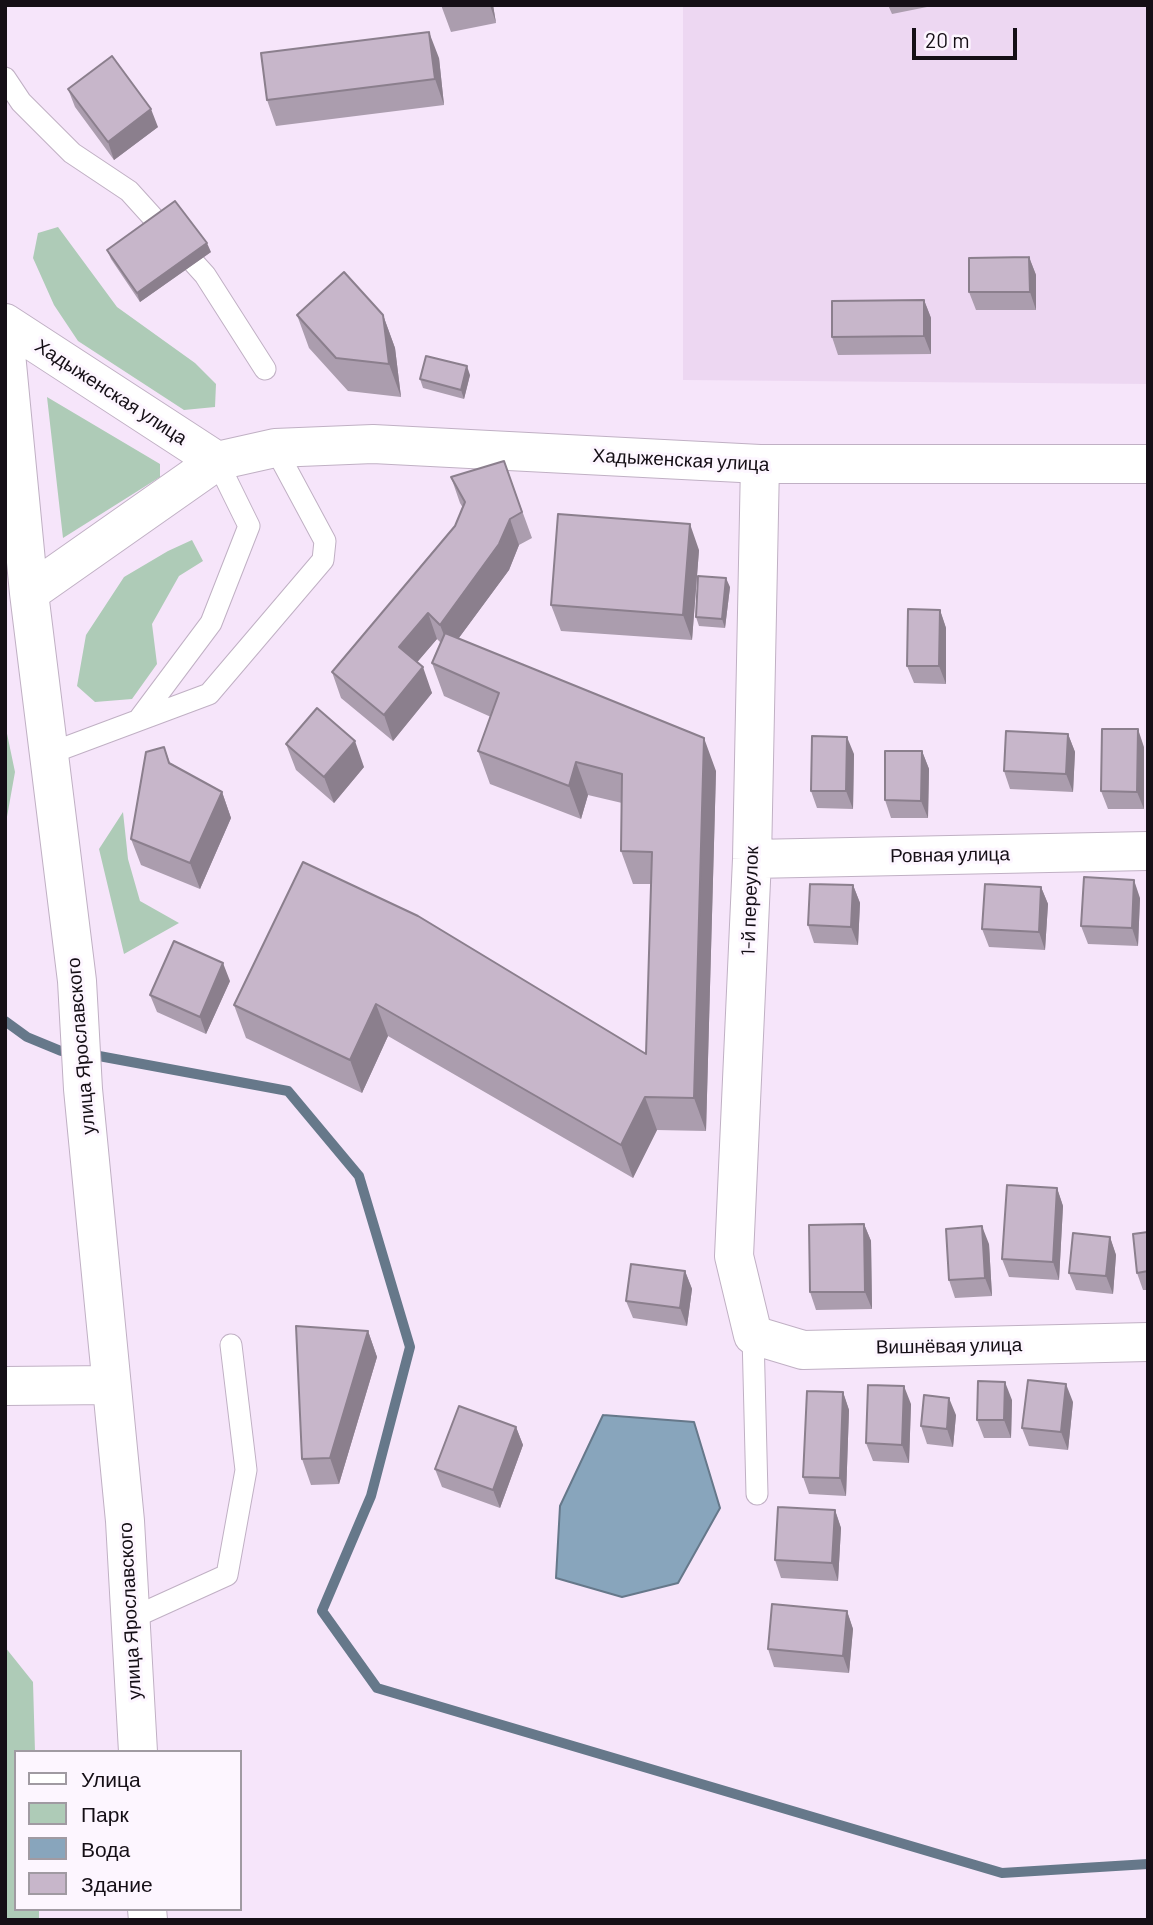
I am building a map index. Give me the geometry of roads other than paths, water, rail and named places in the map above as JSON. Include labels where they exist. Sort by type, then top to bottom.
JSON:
[{"type":"street","name":"Хадыженская улица","points":[[5,323],[217,461]]},
{"type":"street","name":"улица Ярославского","points":[[5,343],[29,593],[51,753],[77,981],[83,1089],[125,1521],[138,1750]]},
{"type":"street","name":"Хадыженская улица","points":[[29,593],[217,461],[275,449],[373,444],[760,464],[1148,464]]},
{"type":"street","name":"1-й переулок","points":[[753,1335],[734,1256],[752,859],[760,464]]},
{"type":"street","name":"Ровная улица","points":[[752,859],[1148,851]]},
{"type":"street","name":"Вишнёвая улица","points":[[753,1335],[803,1350],[1148,1342]]},
{"type":"street","points":[[5,1387],[111,1385]]},
{"type":"lane","points":[[5,78],[21,102],[72,153],[129,191],[196,265],[265,369]]},
{"type":"lane","points":[[51,753],[209,694],[323,560],[325,541],[275,449]]},
{"type":"lane","points":[[140,718],[211,623],[250,526],[217,461]]},
{"type":"lane","points":[[753,1335],[757,1494]]},
{"type":"lane","points":[[130,1619],[227,1574],[246,1471],[231,1345]]},
{"type":"water","points":[[603,1415],[694,1422],[720,1508],[678,1583],[622,1597],[556,1578],[560,1506]]},
{"type":"waterway","points":[[5,1021],[27,1037],[61,1051]]},
{"type":"waterway","points":[[99,1056],[288,1091],[359,1176],[410,1347],[371,1496],[322,1611],[377,1688],[1002,1873],[1148,1864]]}]
